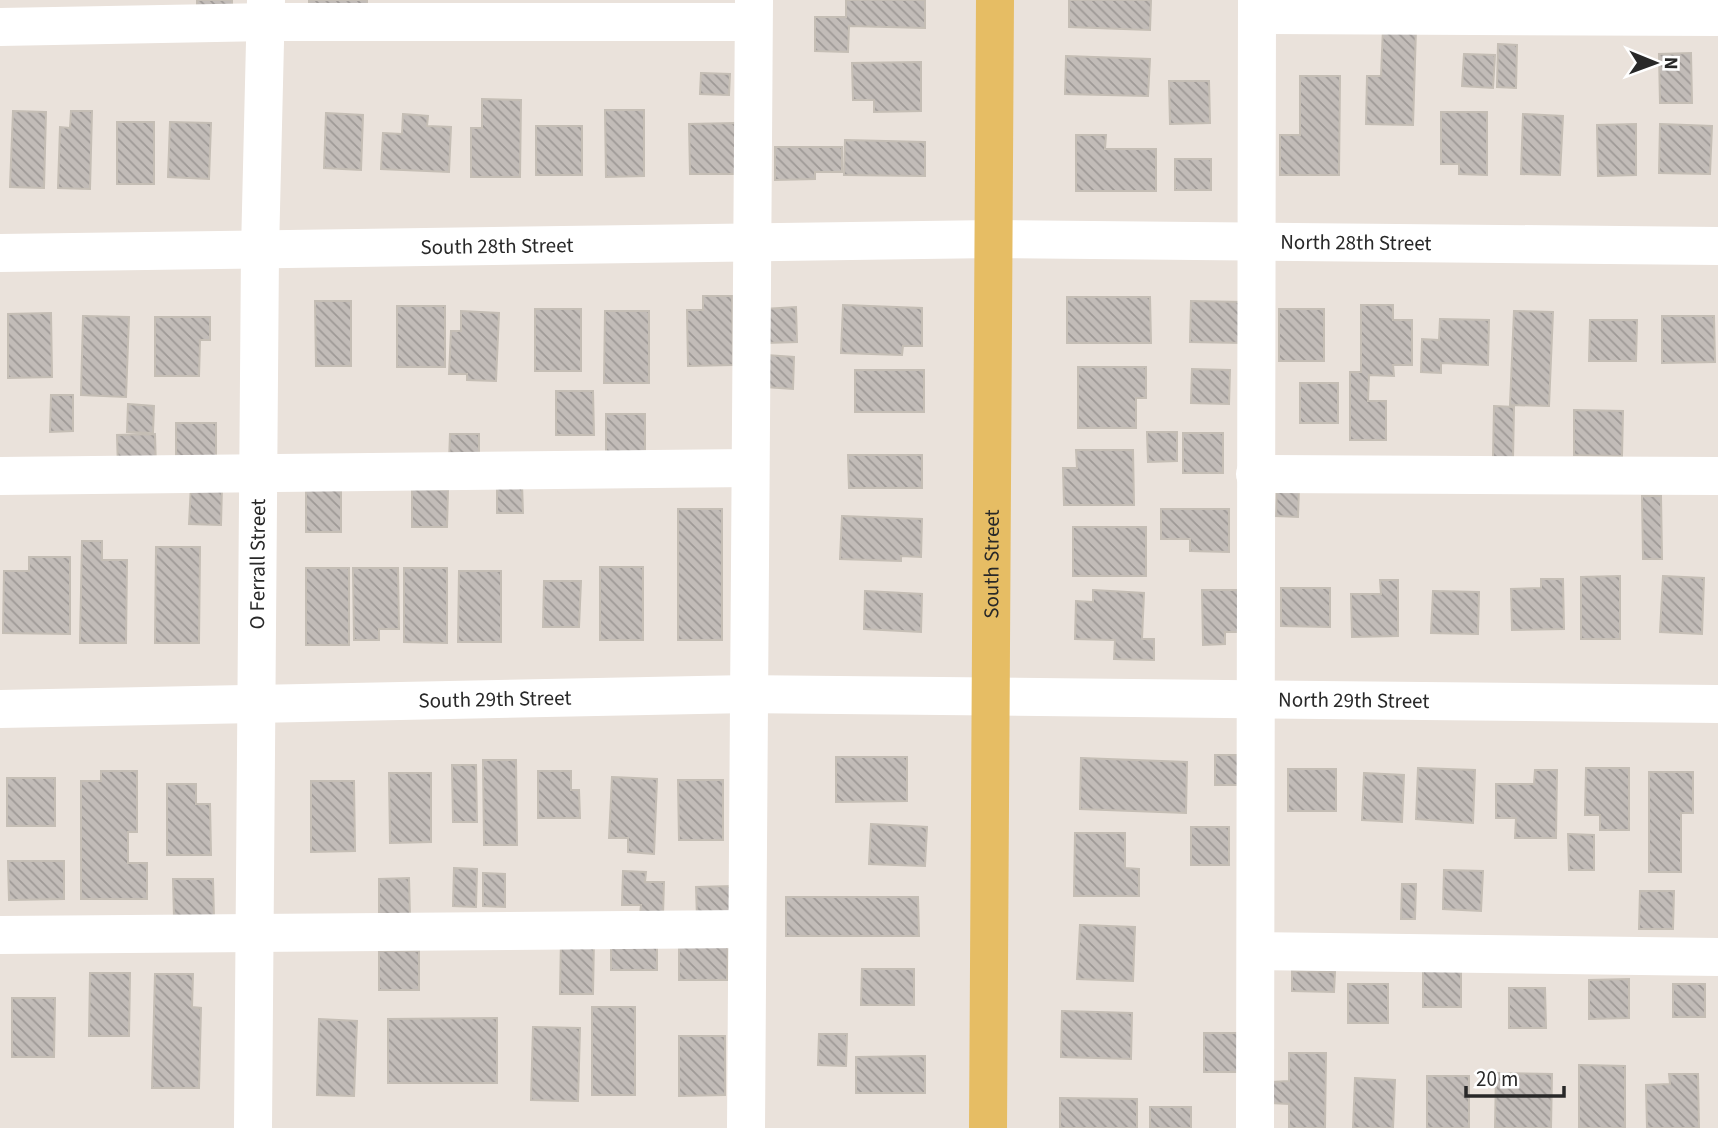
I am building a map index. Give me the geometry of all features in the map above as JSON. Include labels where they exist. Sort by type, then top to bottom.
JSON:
[{"type":"main road","name":"South Street","points":[[988,1128],[995,0]]},
{"type":"street","points":[[1255,1128],[1258,697],[1255,474],[1259,243],[1257,7],[1718,17]]},
{"type":"street","points":[[0,27],[266,11],[753,11],[746,1128]]},
{"type":"street","name":"O Ferrall Street","points":[[253,1128],[257,932],[258,473],[266,11]]},
{"type":"street","name":"North 28th Street","points":[[994,240],[1718,246]]},
{"type":"street","name":"South 28th Street","points":[[0,253],[994,240]]},
{"type":"street","points":[[0,477],[750,468]]},
{"type":"street","points":[[1255,474],[1718,476]]},
{"type":"street","name":"South 29th Street","points":[[0,709],[749,694],[989,695]]},
{"type":"street","name":"North 29th Street","points":[[989,695],[1718,704]]},
{"type":"street","points":[[0,934],[746,929]]},
{"type":"street","points":[[1257,951],[1718,957]]},
{"type":"building","points":[[197,0],[232,0],[232,13],[197,13]]},
{"type":"building","points":[[309,0],[367,0],[367,11],[309,12]]},
{"type":"building","points":[[846,0],[925,0],[925,28],[849,26],[848,52],[815,51],[815,17],[846,17]]},
{"type":"building","points":[[1069,0],[1151,0],[1150,30],[1069,27]]},
{"type":"building","points":[[1383,28],[1416,29],[1413,125],[1366,124],[1367,76],[1381,76]]},
{"type":"building","points":[[1498,44],[1517,45],[1516,88],[1497,87]]},
{"type":"building","points":[[1691,53],[1692,103],[1660,103],[1659,54]]},
{"type":"building","points":[[1464,54],[1495,55],[1493,88],[1462,86]]},
{"type":"building","points":[[1066,56],[1150,59],[1148,96],[1065,94]]},
{"type":"building","points":[[921,62],[921,111],[874,112],[874,100],[853,100],[852,63]]},
{"type":"building","points":[[701,73],[730,74],[729,95],[700,94]]},
{"type":"building","points":[[1300,76],[1340,76],[1339,175],[1280,175],[1280,135],[1300,135]]},
{"type":"building","points":[[1169,81],[1209,81],[1210,123],[1170,124]]},
{"type":"building","points":[[482,99],[521,100],[520,177],[471,177],[471,128],[482,128]]},
{"type":"building","points":[[605,110],[644,110],[644,176],[606,177]]},
{"type":"building","points":[[13,111],[46,112],[44,188],[10,187]]},
{"type":"building","points":[[71,111],[92,111],[90,189],[58,188],[60,127],[70,128]]},
{"type":"building","points":[[1441,112],[1487,112],[1487,175],[1459,174],[1459,164],[1441,164]]},
{"type":"building","points":[[326,113],[363,115],[361,170],[324,168]]},
{"type":"building","points":[[403,114],[428,116],[427,126],[451,127],[449,172],[381,169],[383,133],[402,134]]},
{"type":"building","points":[[1523,114],[1563,116],[1560,175],[1521,174]]},
{"type":"building","points":[[117,122],[154,122],[154,184],[117,184]]},
{"type":"building","points":[[170,122],[211,123],[209,179],[168,177]]},
{"type":"building","points":[[735,123],[736,174],[690,174],[689,124]]},
{"type":"building","points":[[1636,124],[1636,175],[1598,176],[1597,125]]},
{"type":"building","points":[[1660,124],[1712,126],[1710,174],[1659,173]]},
{"type":"building","points":[[536,126],[582,126],[582,175],[536,175]]},
{"type":"building","points":[[1076,135],[1106,135],[1105,149],[1156,149],[1156,191],[1076,191]]},
{"type":"building","points":[[845,140],[925,142],[925,176],[844,175]]},
{"type":"building","points":[[775,147],[842,147],[842,172],[815,172],[815,179],[775,180]]},
{"type":"building","points":[[1175,159],[1211,159],[1211,190],[1175,190]]},
{"type":"building","points":[[703,296],[732,296],[733,365],[688,366],[687,310],[703,310]]},
{"type":"building","points":[[1067,297],[1150,297],[1151,343],[1067,343]]},
{"type":"building","points":[[315,301],[351,301],[351,366],[316,366]]},
{"type":"building","points":[[1191,301],[1244,302],[1243,343],[1190,342]]},
{"type":"building","points":[[843,305],[922,308],[922,346],[903,346],[902,355],[841,353]]},
{"type":"building","points":[[1361,305],[1393,305],[1393,320],[1412,320],[1412,365],[1393,365],[1394,376],[1369,375],[1368,401],[1386,401],[1386,440],[1350,440],[1350,372],[1361,372]]},
{"type":"building","points":[[397,306],[445,306],[445,367],[397,367]]},
{"type":"building","points":[[796,307],[797,342],[766,343],[764,309]]},
{"type":"building","points":[[535,309],[581,309],[581,371],[535,371]]},
{"type":"building","points":[[1279,309],[1324,309],[1324,361],[1279,361]]},
{"type":"building","points":[[461,311],[499,313],[496,381],[467,380],[467,374],[449,374],[451,331],[461,331]]},
{"type":"building","points":[[605,311],[649,311],[649,383],[604,383]]},
{"type":"building","points":[[1514,311],[1553,312],[1549,406],[1510,405]]},
{"type":"building","points":[[51,313],[52,377],[8,378],[8,314]]},
{"type":"building","points":[[83,316],[129,317],[126,397],[81,395]]},
{"type":"building","points":[[1662,316],[1714,316],[1715,362],[1662,363]]},
{"type":"building","points":[[155,317],[210,317],[210,340],[200,340],[199,376],[155,376]]},
{"type":"building","points":[[1440,319],[1489,320],[1488,365],[1441,363],[1441,373],[1421,372],[1422,339],[1439,340]]},
{"type":"building","points":[[1590,320],[1637,320],[1636,361],[1589,361]]},
{"type":"building","points":[[766,355],[794,357],[793,389],[765,387]]},
{"type":"building","points":[[1078,367],[1146,367],[1146,398],[1136,398],[1136,428],[1078,428]]},
{"type":"building","points":[[1192,369],[1230,370],[1229,404],[1191,403]]},
{"type":"building","points":[[855,370],[924,370],[924,412],[855,412]]},
{"type":"building","points":[[1300,383],[1338,383],[1338,423],[1300,423]]},
{"type":"building","points":[[556,391],[593,391],[594,435],[556,435]]},
{"type":"building","points":[[51,395],[73,395],[73,431],[50,432]]},
{"type":"building","points":[[128,404],[154,406],[153,433],[127,432]]},
{"type":"building","points":[[1494,406],[1514,407],[1513,459],[1493,458]]},
{"type":"building","points":[[1574,410],[1623,411],[1622,456],[1574,455]]},
{"type":"building","points":[[606,414],[645,414],[645,454],[606,454]]},
{"type":"building","points":[[176,423],[216,423],[216,461],[176,461]]},
{"type":"building","points":[[1147,432],[1177,432],[1177,461],[1148,462]]},
{"type":"building","points":[[1183,433],[1223,433],[1223,473],[1183,473]]},
{"type":"building","points":[[155,434],[156,468],[118,468],[117,435]]},
{"type":"building","points":[[450,434],[479,434],[479,462],[449,462]]},
{"type":"building","points":[[1076,450],[1133,450],[1134,505],[1064,505],[1063,468],[1077,468]]},
{"type":"building","points":[[848,455],[922,455],[922,488],[849,488]]},
{"type":"building","points":[[497,484],[522,484],[523,513],[497,513]]},
{"type":"building","points":[[191,485],[222,486],[221,525],[189,524]]},
{"type":"building","points":[[1277,486],[1299,488],[1298,517],[1276,516]]},
{"type":"building","points":[[306,488],[341,488],[341,532],[306,532]]},
{"type":"building","points":[[412,489],[448,490],[447,527],[412,527]]},
{"type":"building","points":[[1642,496],[1661,496],[1662,559],[1643,559]]},
{"type":"building","points":[[678,509],[722,509],[722,640],[678,640]]},
{"type":"building","points":[[1161,509],[1229,509],[1229,552],[1190,551],[1190,539],[1161,539]]},
{"type":"building","points":[[842,516],[922,519],[921,557],[901,556],[901,561],[840,559]]},
{"type":"building","points":[[1073,527],[1146,527],[1146,576],[1073,576]]},
{"type":"building","points":[[82,541],[102,541],[102,560],[127,560],[126,643],[80,643]]},
{"type":"building","points":[[156,547],[200,547],[199,643],[155,643]]},
{"type":"building","points":[[29,557],[70,557],[70,634],[3,633],[4,571],[29,571]]},
{"type":"building","points":[[600,567],[643,567],[643,640],[600,640]]},
{"type":"building","points":[[306,568],[349,568],[349,645],[306,645]]},
{"type":"building","points":[[353,568],[398,568],[399,629],[379,629],[379,640],[354,640]]},
{"type":"building","points":[[404,568],[447,568],[447,643],[404,642]]},
{"type":"building","points":[[459,571],[501,571],[501,642],[458,642]]},
{"type":"building","points":[[1620,576],[1620,639],[1581,639],[1581,577]]},
{"type":"building","points":[[1663,576],[1704,578],[1702,634],[1660,632]]},
{"type":"building","points":[[1541,579],[1563,579],[1564,629],[1512,630],[1511,589],[1541,588]]},
{"type":"building","points":[[1380,580],[1398,580],[1398,636],[1352,637],[1351,594],[1381,594]]},
{"type":"building","points":[[544,581],[581,581],[579,627],[543,627]]},
{"type":"building","points":[[1281,588],[1330,588],[1330,627],[1281,626]]},
{"type":"building","points":[[1093,590],[1144,593],[1142,639],[1154,639],[1154,660],[1114,659],[1115,640],[1075,639],[1076,601],[1093,602]]},
{"type":"building","points":[[1202,590],[1242,590],[1243,632],[1225,632],[1225,644],[1203,645]]},
{"type":"building","points":[[865,591],[922,594],[921,632],[864,629]]},
{"type":"building","points":[[1433,591],[1479,592],[1478,634],[1431,633]]},
{"type":"building","points":[[1215,755],[1249,755],[1249,785],[1215,785]]},
{"type":"building","points":[[836,757],[907,757],[907,801],[836,802]]},
{"type":"building","points":[[1081,758],[1187,762],[1186,813],[1080,809]]},
{"type":"building","points":[[483,760],[516,760],[517,845],[484,845]]},
{"type":"building","points":[[452,765],[476,765],[477,822],[453,822]]},
{"type":"building","points":[[1418,768],[1475,770],[1473,823],[1416,819]]},
{"type":"building","points":[[1586,768],[1629,768],[1629,830],[1600,830],[1600,815],[1585,815]]},
{"type":"building","points":[[1288,769],[1336,769],[1336,811],[1288,811]]},
{"type":"building","points":[[1535,770],[1557,770],[1556,838],[1515,838],[1516,818],[1496,818],[1496,784],[1534,784]]},
{"type":"building","points":[[101,771],[137,771],[137,832],[128,832],[128,863],[147,863],[147,899],[81,899],[81,781],[101,781]]},
{"type":"building","points":[[538,771],[571,771],[571,790],[579,790],[580,818],[538,818]]},
{"type":"building","points":[[1649,772],[1693,772],[1693,813],[1681,813],[1681,872],[1649,872]]},
{"type":"building","points":[[389,773],[431,773],[431,842],[390,843]]},
{"type":"building","points":[[1364,773],[1404,775],[1402,822],[1362,820]]},
{"type":"building","points":[[612,777],[657,779],[654,854],[628,852],[628,838],[609,838]]},
{"type":"building","points":[[7,778],[55,778],[55,826],[7,826]]},
{"type":"building","points":[[678,780],[723,780],[723,840],[679,840]]},
{"type":"building","points":[[311,781],[354,781],[355,851],[311,852]]},
{"type":"building","points":[[167,784],[196,784],[196,804],[210,804],[211,855],[167,855]]},
{"type":"building","points":[[871,824],[927,827],[925,866],[869,864]]},
{"type":"building","points":[[1191,827],[1229,827],[1229,865],[1191,865]]},
{"type":"building","points":[[1075,833],[1125,833],[1125,868],[1139,869],[1139,896],[1074,896]]},
{"type":"building","points":[[1568,834],[1594,835],[1594,870],[1569,870]]},
{"type":"building","points":[[8,861],[64,861],[64,899],[9,900]]},
{"type":"building","points":[[454,868],[477,869],[476,907],[453,906]]},
{"type":"building","points":[[1444,870],[1483,871],[1481,911],[1443,909]]},
{"type":"building","points":[[623,871],[646,872],[645,882],[664,882],[663,915],[640,915],[641,905],[622,905]]},
{"type":"building","points":[[483,873],[505,874],[505,907],[483,906]]},
{"type":"building","points":[[409,878],[410,917],[379,917],[379,879]]},
{"type":"building","points":[[173,879],[213,879],[214,918],[174,918]]},
{"type":"building","points":[[1402,884],[1416,884],[1415,919],[1401,919]]},
{"type":"building","points":[[733,886],[734,917],[697,918],[696,887]]},
{"type":"building","points":[[1640,891],[1674,891],[1673,929],[1639,929]]},
{"type":"building","points":[[786,897],[918,897],[919,936],[786,936]]},
{"type":"building","points":[[1080,925],[1135,927],[1133,981],[1077,979]]},
{"type":"building","points":[[657,935],[657,970],[611,970],[611,936]]},
{"type":"building","points":[[561,938],[594,938],[593,994],[560,994]]},
{"type":"building","points":[[679,940],[728,940],[727,980],[679,980]]},
{"type":"building","points":[[379,951],[419,951],[419,990],[379,990]]},
{"type":"building","points":[[1423,965],[1461,965],[1461,1007],[1423,1007]]},
{"type":"building","points":[[862,969],[914,969],[914,1005],[861,1005]]},
{"type":"building","points":[[1292,971],[1335,972],[1334,992],[1292,991]]},
{"type":"building","points":[[90,973],[130,973],[129,1036],[89,1036]]},
{"type":"building","points":[[155,974],[193,974],[192,1007],[201,1008],[199,1088],[152,1088]]},
{"type":"building","points":[[1629,979],[1629,1018],[1589,1019],[1589,980]]},
{"type":"building","points":[[1348,984],[1388,984],[1388,1023],[1348,1023]]},
{"type":"building","points":[[1673,984],[1705,984],[1705,1017],[1673,1017]]},
{"type":"building","points":[[1509,988],[1545,988],[1546,1028],[1509,1028]]},
{"type":"building","points":[[12,998],[55,998],[54,1057],[12,1057]]},
{"type":"building","points":[[592,1007],[635,1007],[635,1095],[592,1095]]},
{"type":"building","points":[[1062,1011],[1132,1013],[1131,1059],[1061,1057]]},
{"type":"building","points":[[497,1018],[497,1083],[388,1083],[388,1019]]},
{"type":"building","points":[[319,1019],[357,1021],[354,1096],[317,1095]]},
{"type":"building","points":[[533,1027],[580,1028],[578,1101],[531,1100]]},
{"type":"building","points":[[1204,1033],[1241,1033],[1241,1072],[1204,1072]]},
{"type":"building","points":[[819,1034],[847,1034],[846,1066],[818,1065]]},
{"type":"building","points":[[679,1036],[725,1036],[725,1095],[679,1096]]},
{"type":"building","points":[[1289,1053],[1326,1053],[1325,1128],[1289,1128],[1289,1104],[1271,1103],[1272,1082],[1289,1081]]},
{"type":"building","points":[[925,1056],[925,1093],[856,1093],[856,1057]]},
{"type":"building","points":[[1579,1065],[1625,1066],[1625,1128],[1579,1128]]},
{"type":"building","points":[[1496,1073],[1552,1074],[1551,1128],[1495,1128]]},
{"type":"building","points":[[1669,1074],[1698,1074],[1699,1128],[1647,1128],[1646,1085],[1670,1084]]},
{"type":"building","points":[[1427,1076],[1469,1076],[1469,1128],[1427,1128]]},
{"type":"building","points":[[1355,1078],[1395,1080],[1393,1128],[1353,1128]]},
{"type":"building","points":[[1060,1098],[1137,1099],[1137,1128],[1060,1128]]},
{"type":"building","points":[[1150,1107],[1191,1107],[1191,1128],[1150,1128]]}]
